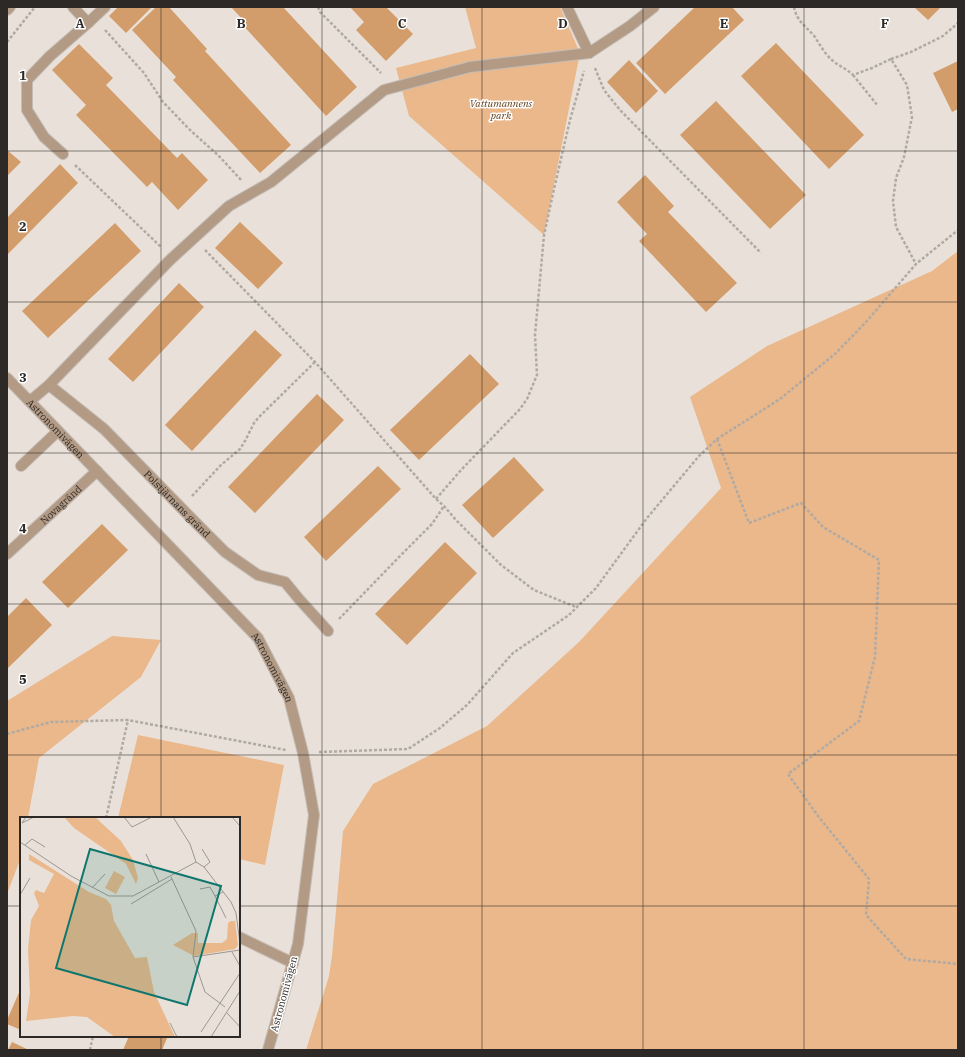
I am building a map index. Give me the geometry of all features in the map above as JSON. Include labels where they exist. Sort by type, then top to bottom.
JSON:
[{"type":"street","points":[[7,10],[10,7]]},
{"type":"street","points":[[73,7],[88,23]]},
{"type":"street","points":[[63,154],[44,137],[27,110],[27,80],[50,56],[105,7]]},
{"type":"street","points":[[567,7],[588,53]]},
{"type":"street","points":[[30,401],[49,385],[193,238],[230,206],[271,182],[384,90],[470,67],[588,53],[630,26],[654,7]]},
{"type":"street","name":"Astronomivägen","points":[[7,378],[258,638],[289,698],[303,753],[314,815],[298,944],[268,1050]]},
{"type":"street","name":"Polstjärnans gränd","points":[[49,385],[104,429],[225,552],[258,575],[285,582],[299,600],[328,631]]},
{"type":"street","points":[[21,466],[58,431]]},
{"type":"street","name":"Novagränd","points":[[7,554],[97,471]]},
{"type":"street","points":[[240,937],[292,963]]},
{"type":"path","points":[[7,42],[35,7]]},
{"type":"path","points":[[318,7],[320,12],[357,48],[394,88]]},
{"type":"path","points":[[794,7],[795,13],[803,25],[814,36],[832,60],[847,69],[878,106]]},
{"type":"path","points":[[88,23],[101,26],[111,35],[144,72],[163,102],[191,132],[218,155],[251,193]]},
{"type":"path","points":[[852,75],[911,52],[943,36],[958,23]]},
{"type":"path","points":[[588,53],[604,90],[620,110],[761,253]]},
{"type":"path","points":[[436,499],[461,470],[520,409],[527,399],[537,375],[535,335],[544,235],[570,120],[588,53]]},
{"type":"path","points":[[891,59],[907,85],[912,117],[904,158],[896,178],[893,201],[896,228],[916,264]]},
{"type":"path","points":[[63,154],[172,258]]},
{"type":"path","points":[[7,734],[51,722],[128,720],[303,753],[408,749],[440,728],[467,705],[513,653],[569,615],[596,588],[648,518],[699,456],[718,439],[780,399],[836,353],[866,322],[916,264],[958,230]]},
{"type":"path","points":[[193,238],[315,362],[436,499],[501,565],[534,590],[576,607]]},
{"type":"path","points":[[180,507],[221,465],[240,449],[254,423],[259,417],[315,362]]},
{"type":"path","points":[[718,439],[749,523],[801,503],[823,527],[879,560],[875,657],[859,722],[788,774],[818,816],[870,879],[866,915],[906,959],[958,964]]},
{"type":"path","points":[[328,631],[432,524],[444,506]]},
{"type":"path","points":[[106,817],[128,720]]},
{"type":"path","points":[[90,1050],[93,1037]]},
{"type":"green space","name":"Vattumannens park","points":[[465,7],[560,7],[580,53],[544,235],[409,116],[396,68],[476,48]]},
{"type":"green space","points":[[958,251],[958,1050],[306,1050],[329,976],[343,831],[373,784],[487,726],[579,642],[721,488],[690,397],[767,346],[932,271]]},
{"type":"green space","points":[[112,636],[161,640],[141,677],[39,758],[28,817],[20,817],[20,860],[7,894],[7,701]]},
{"type":"green space","points":[[138,735],[284,765],[265,865],[240,859],[240,817],[118,817]]},
{"type":"building","points":[[118,7],[152,7],[126,33],[109,16]]},
{"type":"building","points":[[156,7],[169,7],[207,49],[205,51],[291,145],[260,173],[173,80],[176,77],[132,30]]},
{"type":"building","points":[[231,7],[283,7],[357,87],[326,116],[240,22],[243,20]]},
{"type":"building","points":[[350,7],[386,7],[413,34],[386,61],[356,30],[364,22]]},
{"type":"building","points":[[695,7],[732,7],[744,20],[665,94],[636,63]]},
{"type":"building","points":[[914,7],[941,7],[928,20]]},
{"type":"building","points":[[776,43],[864,135],[829,169],[741,76]]},
{"type":"building","points":[[79,44],[113,78],[106,85],[177,158],[182,153],[208,180],[178,210],[152,182],[147,187],[76,115],[86,105],[52,70]]},
{"type":"building","points":[[629,60],[658,91],[636,113],[607,82]]},
{"type":"building","points":[[958,61],[958,109],[952,112],[933,73]]},
{"type":"building","points":[[716,101],[806,195],[770,229],[680,135]]},
{"type":"building","points":[[7,150],[21,162],[7,176]]},
{"type":"building","points":[[60,164],[78,183],[7,255],[7,218]]},
{"type":"building","points":[[645,175],[674,206],[668,212],[737,283],[706,312],[639,241],[647,234],[617,202]]},
{"type":"building","points":[[240,222],[283,263],[258,289],[215,248]]},
{"type":"building","points":[[115,223],[141,251],[48,338],[22,311]]},
{"type":"building","points":[[179,283],[204,307],[133,382],[108,359]]},
{"type":"building","points":[[255,330],[282,355],[192,451],[165,425]]},
{"type":"building","points":[[470,354],[499,384],[419,460],[390,430]]},
{"type":"building","points":[[317,394],[344,420],[255,513],[228,487]]},
{"type":"building","points":[[514,457],[544,490],[493,538],[462,505]]},
{"type":"building","points":[[378,466],[401,489],[326,561],[304,537]]},
{"type":"building","points":[[102,524],[128,550],[68,608],[42,582]]},
{"type":"building","points":[[445,542],[477,573],[407,645],[375,614]]},
{"type":"building","points":[[26,598],[52,625],[7,669],[7,617]]},
{"type":"building","points":[[20,990],[20,1030],[7,1024],[7,1020]]},
{"type":"building","points":[[129,1037],[168,1037],[162,1050],[123,1050]]},
{"type":"building","points":[[12,1042],[29,1050],[8,1050]]}]
